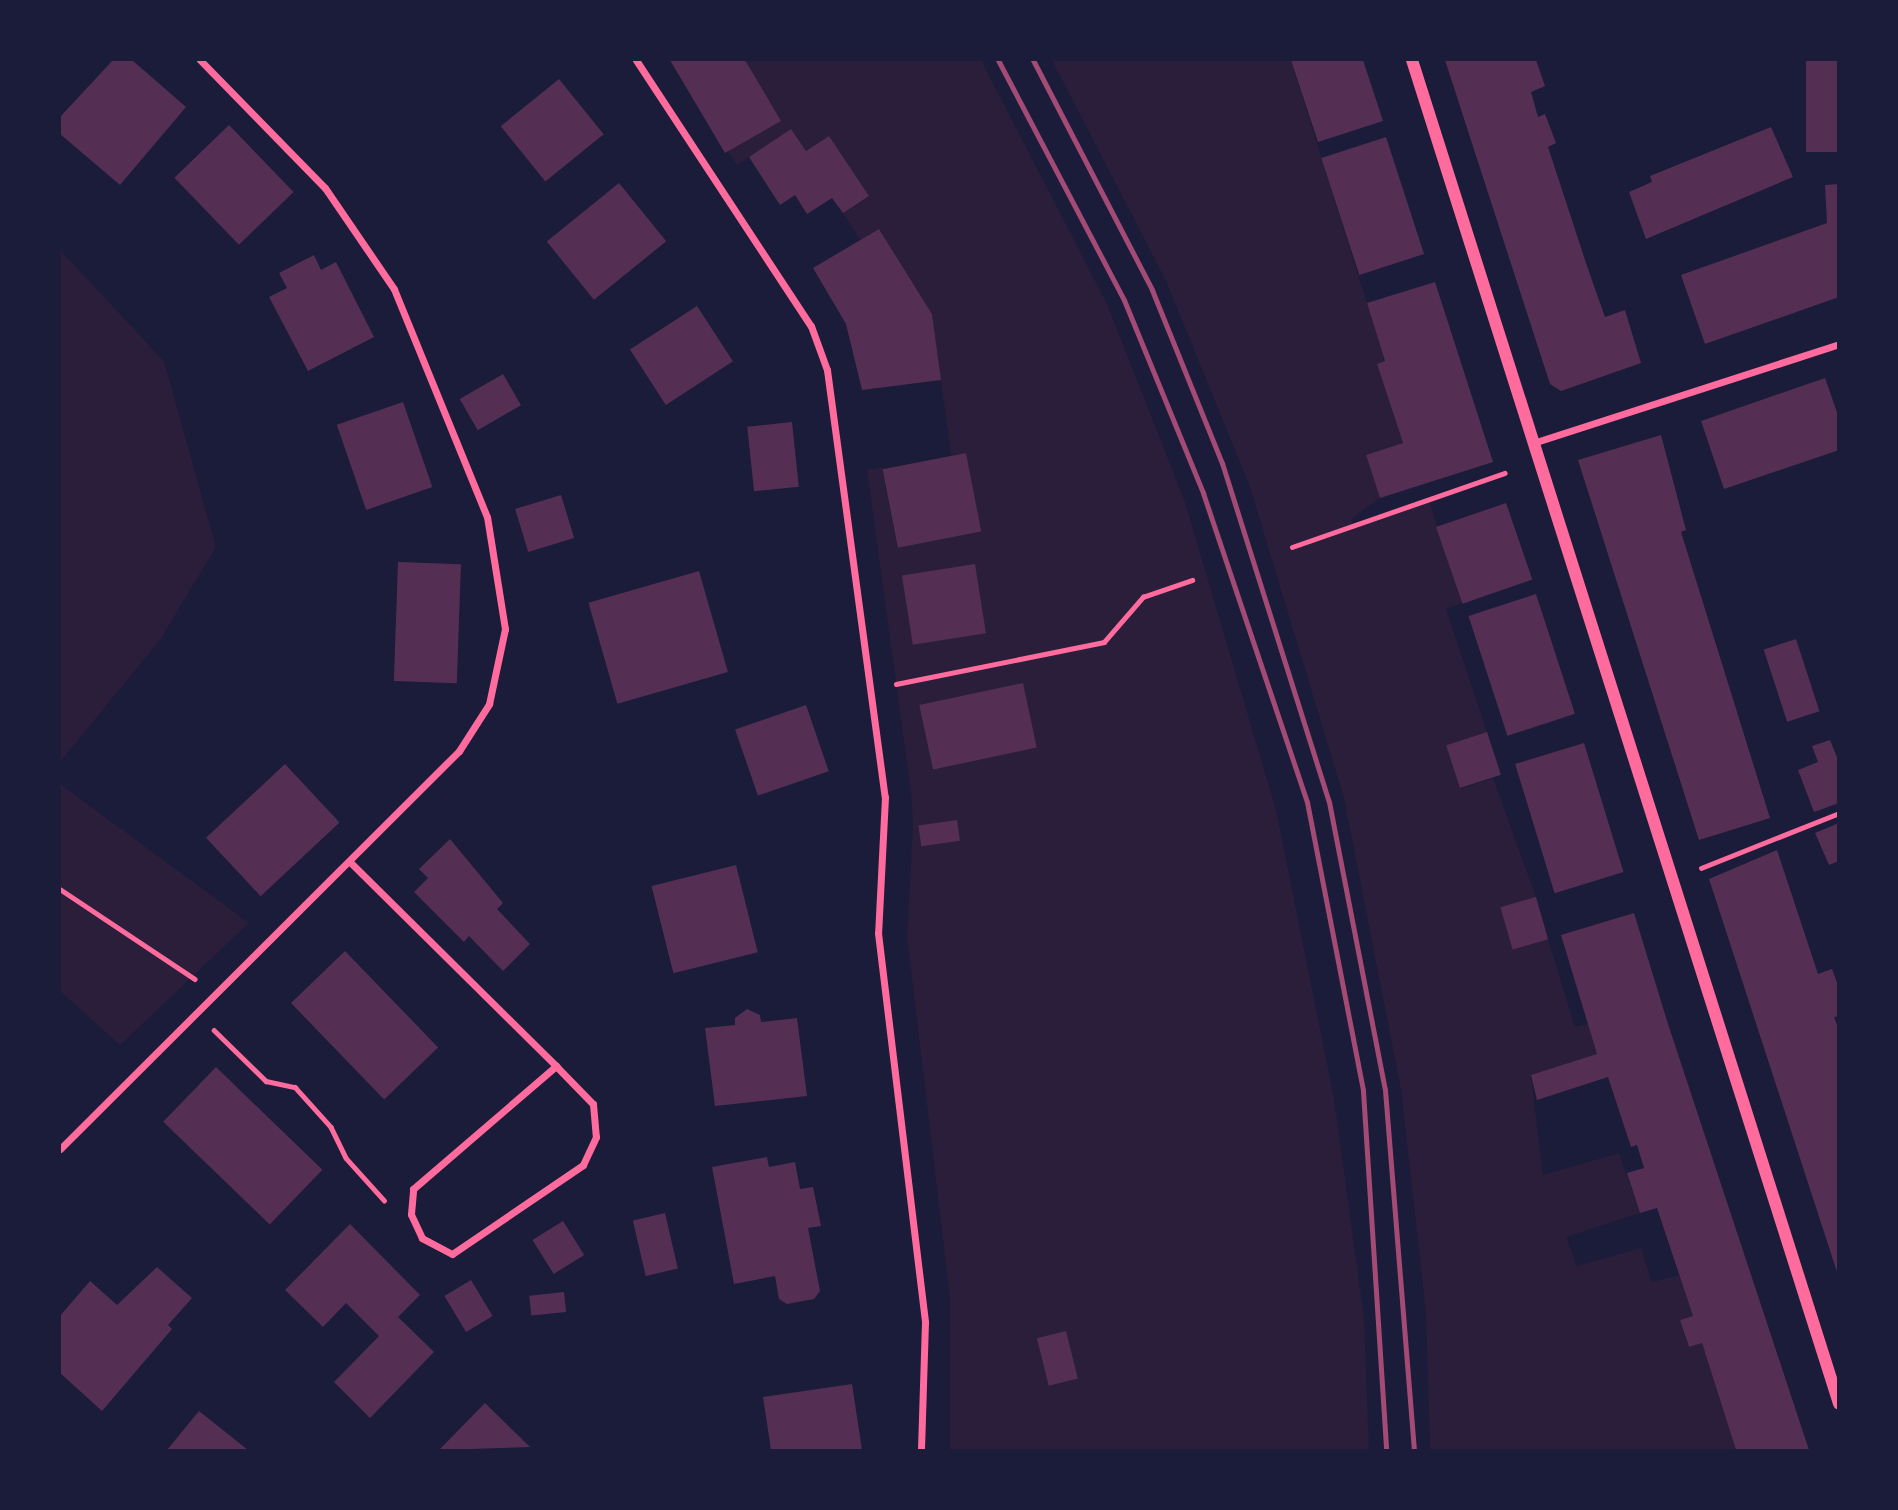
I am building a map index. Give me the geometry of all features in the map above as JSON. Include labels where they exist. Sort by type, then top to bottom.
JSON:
[{"type":"street","points":[[60,1149],[219,995],[459,751],[489,704],[505,629],[487,517],[394,289],[325,188],[200,60]]},
{"type":"street","points":[[636,60],[811,326],[827,369],[885,797],[878,933],[925,1322],[921,1451]]},
{"type":"street","points":[[1412,60],[1530,444],[1839,1404]]},
{"type":"street","points":[[1530,444],[1839,344]]},
{"type":"street","points":[[351,863],[556,1066],[593,1104],[596,1137],[583,1166],[452,1254],[422,1238],[411,1214],[413,1189],[556,1066]]},
{"type":"path","points":[[1292,547],[1504,473]]},
{"type":"path","points":[[896,684],[1104,642],[1143,597],[1192,580]]},
{"type":"path","points":[[1700,869],[1839,813]]},
{"type":"path","points":[[60,889],[219,995]]},
{"type":"path","points":[[219,1035],[266,1081],[295,1087],[331,1127],[346,1158],[393,1210],[411,1214]]},
{"type":"shaded area","points":[[669,60],[981,60],[1107,304],[1185,502],[1276,810],[1334,1098],[1364,1318],[1369,1450],[950,1450],[950,1298],[907,936],[913,826],[911,792],[867,470],[882,467],[897,547],[980,532],[966,453],[951,455],[932,314],[879,229],[860,240],[843,213],[869,196],[829,136],[806,151],[791,129],[737,165]]},
{"type":"shaded area","points":[[1052,60],[1291,60],[1385,361],[1377,364],[1403,443],[1366,455],[1380,498],[1351,519],[1354,528],[1429,501],[1462,603],[1446,609],[1487,732],[1447,745],[1461,789],[1493,778],[1536,897],[1513,949],[1548,939],[1575,1027],[1588,1024],[1597,1054],[1531,1076],[1543,1175],[1619,1153],[1640,1213],[1566,1237],[1577,1266],[1641,1248],[1652,1282],[1679,1275],[1693,1316],[1680,1320],[1688,1347],[1702,1343],[1736,1450],[1430,1450],[1426,1313],[1401,1090],[1344,798],[1250,487],[1166,281]]},
{"type":"shaded area","points":[[60,250],[164,361],[216,547],[160,640],[60,762]]},
{"type":"shaded area","points":[[60,784],[249,923],[120,1045],[60,991]]},
{"type":"building","points":[[113,60],[132,60],[186,107],[120,185],[60,134],[60,117]]},
{"type":"building","points":[[670,60],[745,60],[781,121],[725,153]]},
{"type":"building","points":[[1291,60],[1363,60],[1383,121],[1318,142]]},
{"type":"building","points":[[1445,60],[1536,60],[1545,86],[1531,92],[1538,117],[1545,114],[1556,143],[1548,147],[1587,266],[1605,317],[1625,310],[1641,363],[1561,391],[1550,384]]},
{"type":"building","points":[[1806,60],[1839,60],[1839,152],[1806,152]]},
{"type":"building","points":[[559,79],[604,134],[545,181],[501,126]]},
{"type":"building","points":[[229,125],[294,192],[239,245],[174,178]]},
{"type":"building","points":[[1771,127],[1793,177],[1646,239],[1629,192],[1652,182],[1650,176]]},
{"type":"building","points":[[791,129],[806,151],[829,136],[869,196],[843,213],[832,198],[807,214],[795,195],[780,205],[749,157]]},
{"type":"building","points":[[1386,137],[1424,254],[1359,275],[1321,158]]},
{"type":"building","points":[[619,183],[666,241],[594,300],[547,242]]},
{"type":"building","points":[[1839,184],[1839,297],[1705,344],[1681,275],[1827,223],[1825,185]]},
{"type":"building","points":[[879,229],[932,314],[941,380],[862,390],[846,324],[813,268]]},
{"type":"building","points":[[314,255],[321,270],[336,262],[374,337],[308,371],[269,297],[287,288],[279,273]]},
{"type":"building","points":[[1435,282],[1493,462],[1380,498],[1366,455],[1403,443],[1377,364],[1385,361],[1367,303]]},
{"type":"building","points":[[697,306],[733,361],[666,405],[630,350]]},
{"type":"building","points":[[503,374],[521,405],[478,430],[460,399]]},
{"type":"building","points":[[1825,378],[1839,418],[1839,450],[1724,489],[1701,421]]},
{"type":"building","points":[[403,402],[432,487],[366,510],[337,425]]},
{"type":"building","points":[[792,422],[799,487],[754,491],[747,427]]},
{"type":"building","points":[[1661,435],[1686,530],[1681,532],[1770,818],[1699,840],[1578,460]]},
{"type":"building","points":[[966,453],[981,532],[898,548],[883,469]]},
{"type":"building","points":[[561,495],[574,538],[528,552],[515,509]]},
{"type":"building","points":[[1506,503],[1532,580],[1462,604],[1436,527]]},
{"type":"building","points":[[398,562],[461,564],[457,683],[394,681]]},
{"type":"building","points":[[975,564],[986,633],[913,645],[902,576]]},
{"type":"building","points":[[699,571],[728,672],[617,704],[588,603]]},
{"type":"building","points":[[1536,594],[1575,714],[1507,736],[1468,616]]},
{"type":"building","points":[[1796,639],[1819,711],[1787,722],[1764,650]]},
{"type":"building","points":[[1023,683],[1037,748],[933,770],[919,705]]},
{"type":"building","points":[[806,705],[829,771],[758,796],[735,729]]},
{"type":"building","points":[[1487,732],[1501,775],[1460,788],[1446,745]]},
{"type":"building","points":[[1830,740],[1839,762],[1839,803],[1814,812],[1798,770],[1818,762],[1812,746]]},
{"type":"building","points":[[1584,743],[1623,872],[1555,893],[1515,764]]},
{"type":"building","points":[[285,764],[340,823],[261,896],[206,838]]},
{"type":"building","points":[[957,820],[960,841],[921,846],[918,825]]},
{"type":"building","points":[[1839,823],[1839,861],[1829,865],[1815,833]]},
{"type":"building","points":[[450,839],[503,903],[497,909],[530,944],[503,971],[469,936],[464,942],[414,892],[428,878],[419,869]]},
{"type":"building","points":[[1777,850],[1818,974],[1832,969],[1839,988],[1839,1016],[1834,1017],[1839,1030],[1838,1275],[1709,879]]},
{"type":"building","points":[[736,865],[758,952],[673,973],[652,886]]},
{"type":"building","points":[[1536,897],[1548,939],[1513,949],[1500,907]]},
{"type":"building","points":[[1634,913],[1809,1450],[1736,1450],[1702,1343],[1689,1347],[1680,1320],[1693,1316],[1657,1208],[1640,1213],[1627,1173],[1644,1168],[1637,1145],[1631,1147],[1608,1077],[1537,1100],[1531,1075],[1597,1054],[1561,935]]},
{"type":"building","points":[[345,951],[438,1047],[384,1099],[291,1003]]},
{"type":"building","points":[[747,1009],[760,1015],[761,1022],[797,1018],[807,1096],[715,1106],[705,1028],[735,1025],[735,1018]]},
{"type":"building","points":[[216,1067],[322,1170],[270,1224],[163,1122]]},
{"type":"building","points":[[767,1157],[769,1167],[795,1162],[800,1189],[813,1187],[821,1226],[808,1228],[820,1291],[814,1299],[787,1304],[779,1299],[775,1276],[734,1284],[712,1167]]},
{"type":"building","points":[[665,1213],[678,1269],[646,1276],[633,1220]]},
{"type":"building","points":[[563,1221],[584,1255],[554,1274],[532,1240]]},
{"type":"building","points":[[350,1224],[420,1295],[398,1317],[434,1352],[370,1418],[334,1382],[379,1336],[346,1303],[323,1327],[285,1290]]},
{"type":"building","points":[[157,1267],[192,1298],[168,1325],[172,1329],[102,1411],[60,1373],[60,1316],[90,1281],[117,1305]]},
{"type":"building","points":[[471,1280],[493,1316],[466,1332],[444,1296]]},
{"type":"building","points":[[564,1292],[566,1312],[531,1316],[529,1296]]},
{"type":"building","points":[[1066,1331],[1078,1379],[1049,1386],[1037,1338]]},
{"type":"building","points":[[852,1384],[862,1450],[771,1450],[763,1397]]},
{"type":"building","points":[[485,1403],[530,1447],[439,1450]]},
{"type":"building","points":[[199,1411],[248,1450],[167,1450]]},
{"type":"railway","points":[[998,60],[1124,300],[1203,493],[1307,802],[1363,1091],[1386,1450]]},
{"type":"railway","points":[[1033,60],[1152,290],[1222,463],[1329,802],[1385,1090],[1414,1450]]}]
